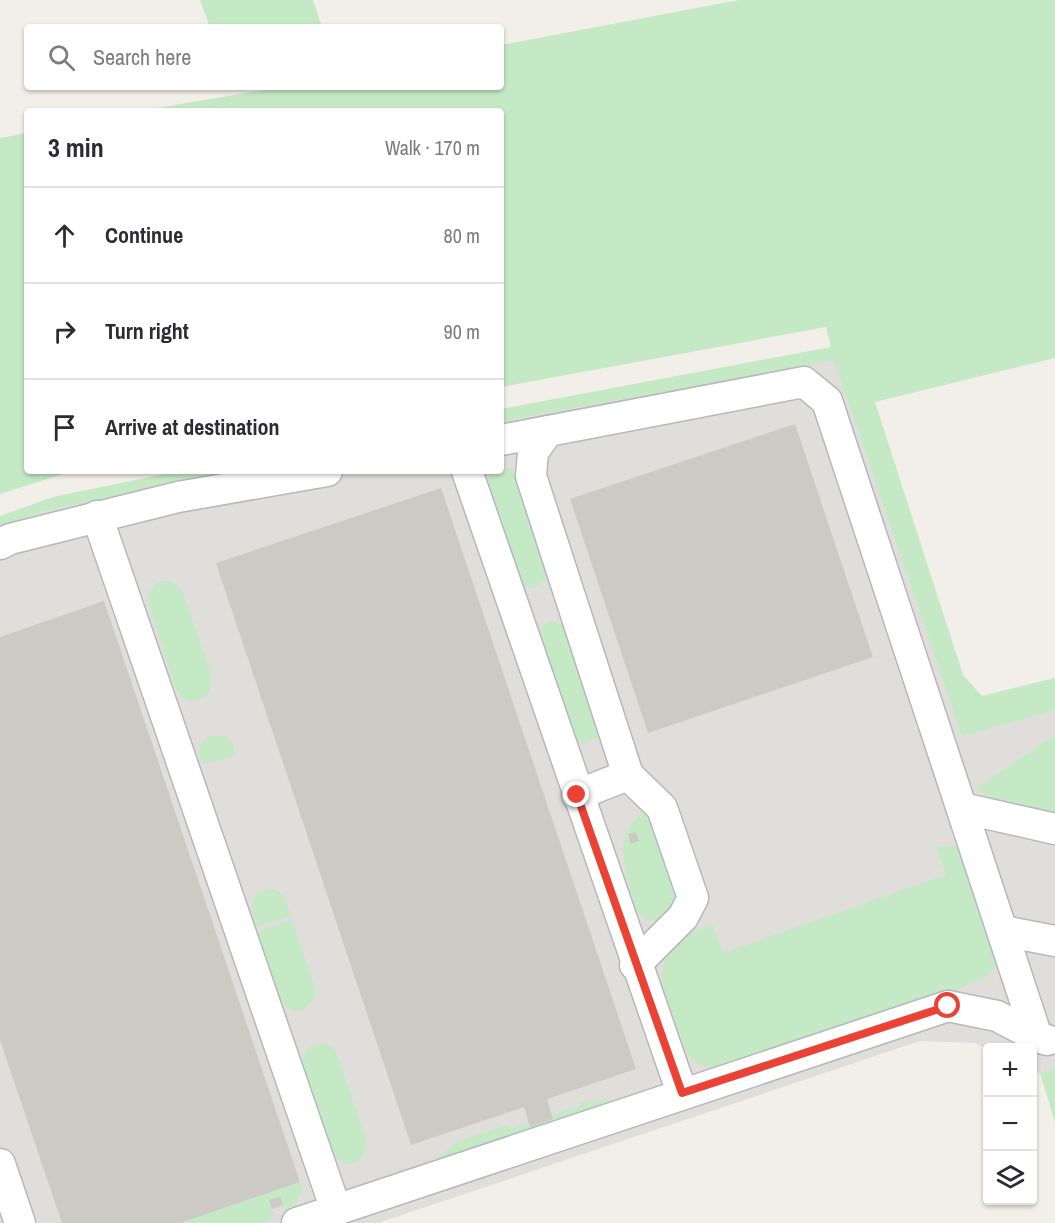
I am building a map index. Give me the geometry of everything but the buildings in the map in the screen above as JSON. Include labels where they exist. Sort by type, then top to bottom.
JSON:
[{"type":"lane","points":[[504,439],[804,382],[827,401],[1003,931],[1046,1039]]},
{"type":"lane","points":[[548,431],[533,452],[531,477],[628,775],[662,808],[693,898],[683,917],[635,965]]},
{"type":"lane","points":[[0,544],[97,516],[178,497],[310,474]]},
{"type":"lane","points":[[468,474],[635,965],[682,1093]]},
{"type":"lane","points":[[97,516],[336,1210]]},
{"type":"lane","points":[[577,795],[628,775]]},
{"type":"lane","points":[[962,808],[1055,829]]},
{"type":"lane","points":[[1003,931],[1055,941]]},
{"type":"lane","points":[[297,1223],[948,1006],[997,1016],[1046,1039]]},
{"type":"lane","points":[[0,1164],[20,1223]]},
{"type":"shaded area","points":[[834,359],[962,735],[1055,710],[1055,1068],[1040,1073],[1037,1072],[1037,1043],[983,1043],[983,1047],[975,1043],[920,1041],[378,1223],[0,1223],[0,528],[41,512],[225,474],[504,474],[504,421]]},
{"type":"green space","points":[[200,0],[313,0],[321,24],[209,24]]},
{"type":"green space","points":[[739,0],[1055,0],[1055,358],[875,402],[963,675],[982,696],[1055,678],[1055,710],[962,736],[834,360],[504,421],[504,408],[831,347],[826,327],[504,386],[504,108],[157,108],[264,90],[504,90],[504,44]]},
{"type":"green space","points":[[24,134],[24,474],[63,474],[0,494],[0,138]]},
{"type":"green space","points":[[509,468],[516,474],[550,568],[547,579],[534,588],[520,585],[485,490],[490,474],[504,474],[504,469]]},
{"type":"green space","points":[[164,474],[225,474],[41,512],[0,528],[0,516],[53,497]]},
{"type":"green space","points":[[159,581],[173,583],[183,593],[211,673],[212,684],[206,696],[191,702],[181,697],[175,687],[149,605],[148,592]]},
{"type":"green space","points":[[554,622],[562,624],[569,630],[601,730],[597,738],[585,743],[569,737],[538,632],[545,624]]},
{"type":"green space","points":[[215,735],[226,737],[232,742],[235,753],[230,757],[204,764],[200,760],[200,748],[206,738]]},
{"type":"green space","points":[[1055,735],[1055,820],[989,799],[977,788]]},
{"type":"green space","points":[[643,813],[650,815],[677,894],[669,913],[652,921],[645,918],[636,908],[625,866],[623,846],[631,825]]},
{"type":"green space","points":[[951,846],[962,849],[1002,953],[997,967],[984,978],[937,997],[713,1069],[695,1062],[685,1050],[661,981],[665,956],[677,939],[712,923],[723,953],[946,875],[936,847]]},
{"type":"green space","points":[[274,889],[284,896],[291,916],[256,927],[252,913],[253,900],[260,892]]},
{"type":"green space","points":[[292,920],[316,991],[314,999],[302,1011],[294,1011],[282,1002],[257,932]]},
{"type":"green space","points":[[324,1043],[335,1049],[366,1138],[363,1158],[349,1165],[333,1157],[302,1064],[308,1049]]},
{"type":"green space","points":[[1055,1068],[1055,1122],[1040,1073]]},
{"type":"green space","points":[[608,1100],[610,1103],[439,1162],[435,1160],[459,1141],[505,1126],[510,1129],[579,1106],[581,1102]]},
{"type":"green space","points":[[300,1182],[303,1187],[296,1203],[285,1212],[280,1197],[269,1200],[275,1218],[262,1223],[180,1223]]},
{"type":"route","points":[[577,795],[682,1093],[948,1006]]}]
